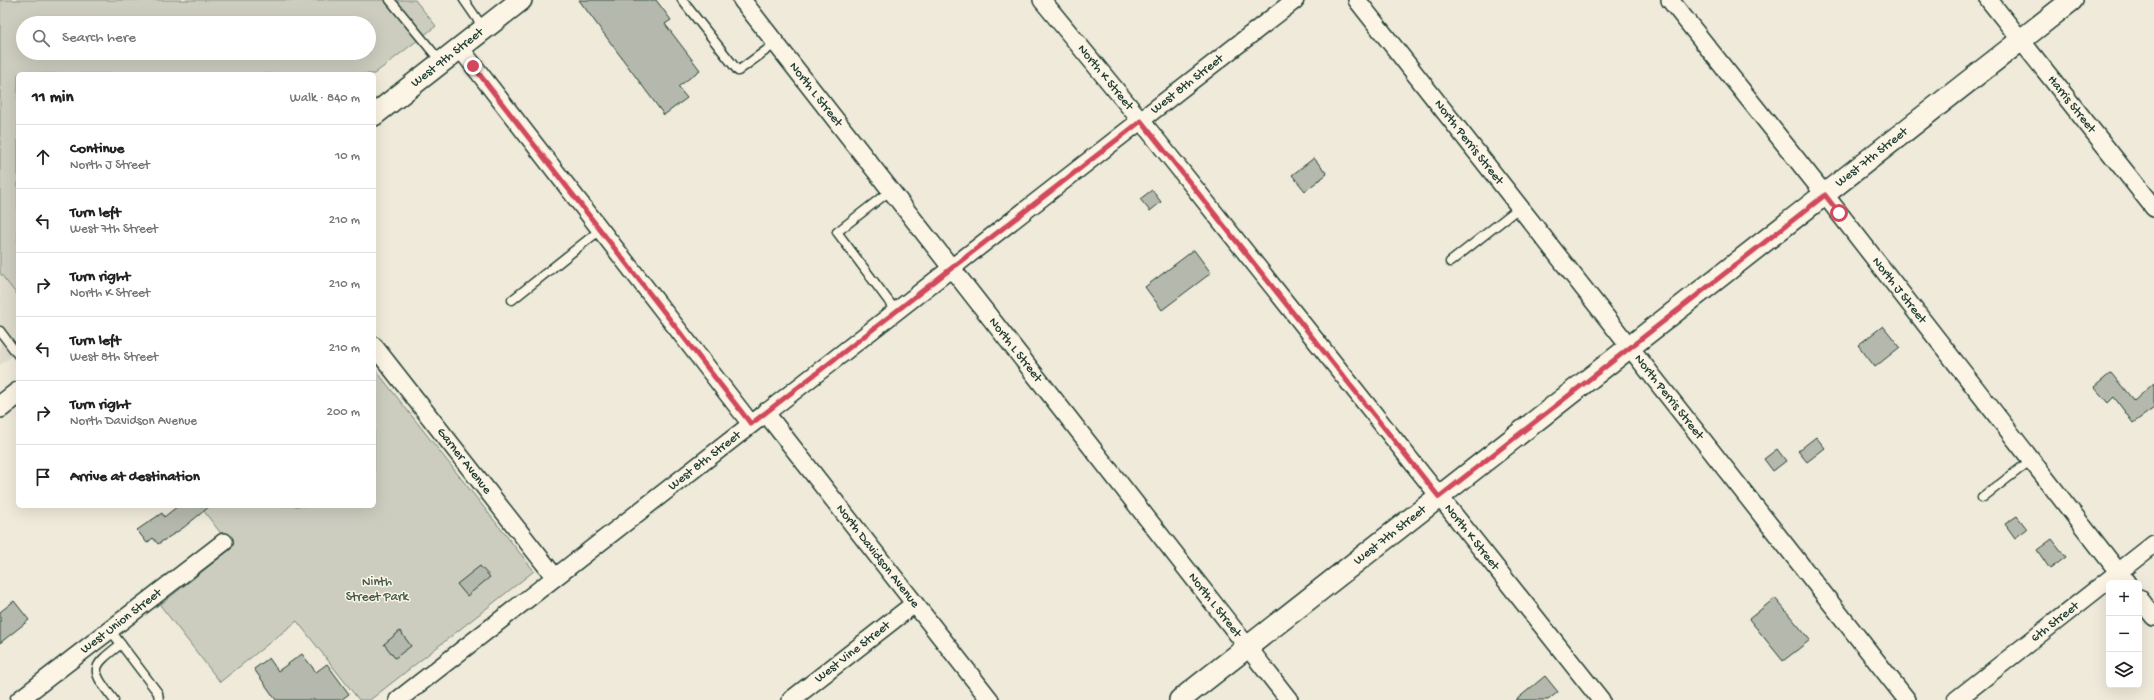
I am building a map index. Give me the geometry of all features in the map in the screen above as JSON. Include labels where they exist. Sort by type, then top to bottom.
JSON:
[{"type":"street","name":"West 9th Street","points":[[376,113],[521,0]]},
{"type":"street","name":"North L Street","points":[[742,0],[1289,700]]},
{"type":"street","name":"North K Street","points":[[1042,0],[1141,121],[1601,700]]},
{"type":"street","name":"West 8th Street","points":[[398,700],[765,412],[952,269],[1295,0]]},
{"type":"street","name":"North Perris Street","points":[[1357,0],[1631,346],[1907,700]]},
{"type":"street","name":"North J Street","points":[[1670,0],[1825,195],[2123,578]]},
{"type":"street","name":"Harris Street","points":[[1989,0],[2154,208]]},
{"type":"street","name":"West 7th Street","points":[[1180,700],[2072,0]]},
{"type":"street","points":[[460,48],[751,424]]},
{"type":"street","name":"Garner Avenue","points":[[376,349],[555,577]]},
{"type":"street","points":[[0,407],[16,395]]},
{"type":"street","name":"North Davidson Avenue","points":[[765,412],[990,700]]},
{"type":"street","name":"West Union Street","points":[[19,700],[116,637],[224,542]]},
{"type":"street","name":"6th Street","points":[[1956,700],[2123,578],[2154,544]]},
{"type":"street","points":[[2142,602],[2154,618]]},
{"type":"street","name":"West Vine Street","points":[[791,700],[914,604]]},
{"type":"lane","points":[[390,0],[441,63]]},
{"type":"lane","points":[[464,0],[484,29]]},
{"type":"lane","points":[[682,0],[738,71],[776,44]]},
{"type":"lane","points":[[890,190],[837,232],[896,311]]},
{"type":"lane","points":[[1450,262],[1520,206]]},
{"type":"lane","points":[[512,300],[600,230]]},
{"type":"lane","points":[[0,331],[16,352]]},
{"type":"lane","points":[[1982,498],[2031,460]]},
{"type":"lane","points":[[114,700],[99,681],[95,672],[97,666],[104,658],[116,637],[158,693],[160,700]]},
{"type":"shaded area","points":[[0,273],[16,293],[16,353],[0,365]]},
{"type":"green space","points":[[0,0],[415,0],[436,26],[376,72],[16,72],[16,293],[0,273]]},
{"type":"green space","name":"Ninth Street Park","points":[[376,371],[534,571],[370,700],[359,700],[297,621],[220,682],[160,605],[232,548],[202,508],[376,508]]},
{"type":"building","points":[[579,0],[656,0],[671,20],[665,24],[700,70],[678,87],[687,98],[664,115]]},
{"type":"building","points":[[1314,158],[1327,174],[1305,191],[1292,175]]},
{"type":"building","points":[[1152,190],[1161,202],[1150,211],[1140,199]]},
{"type":"building","points":[[1194,250],[1211,273],[1162,310],[1145,287]]},
{"type":"building","points":[[1883,326],[1900,347],[1875,367],[1858,345]]},
{"type":"building","points":[[2111,373],[2134,401],[2154,383],[2154,408],[2133,423],[2114,397],[2108,403],[2094,387]]},
{"type":"building","points":[[1816,437],[1825,448],[1807,462],[1798,451]]},
{"type":"building","points":[[1777,449],[1786,461],[1773,471],[1764,459]]},
{"type":"building","points":[[175,508],[208,508],[183,528],[158,544],[153,538],[147,543],[137,530],[162,513],[164,517]]},
{"type":"building","points":[[2017,516],[2027,529],[2015,538],[2005,524]]},
{"type":"building","points":[[2052,539],[2066,557],[2050,569],[2037,550]]},
{"type":"building","points":[[480,566],[490,577],[467,596],[457,584]]},
{"type":"building","points":[[1775,598],[1810,640],[1783,661],[1749,619]]},
{"type":"building","points":[[14,601],[29,620],[0,643],[0,612]]},
{"type":"building","points":[[400,631],[411,646],[395,658],[384,644]]},
{"type":"building","points":[[302,654],[316,672],[327,664],[349,694],[341,700],[276,700],[254,669],[269,658],[278,671]]},
{"type":"building","points":[[1545,676],[1558,692],[1548,700],[1516,700]]},
{"type":"route","points":[[473,66],[751,424],[1141,121],[1439,497],[1825,195],[1839,213]]}]
